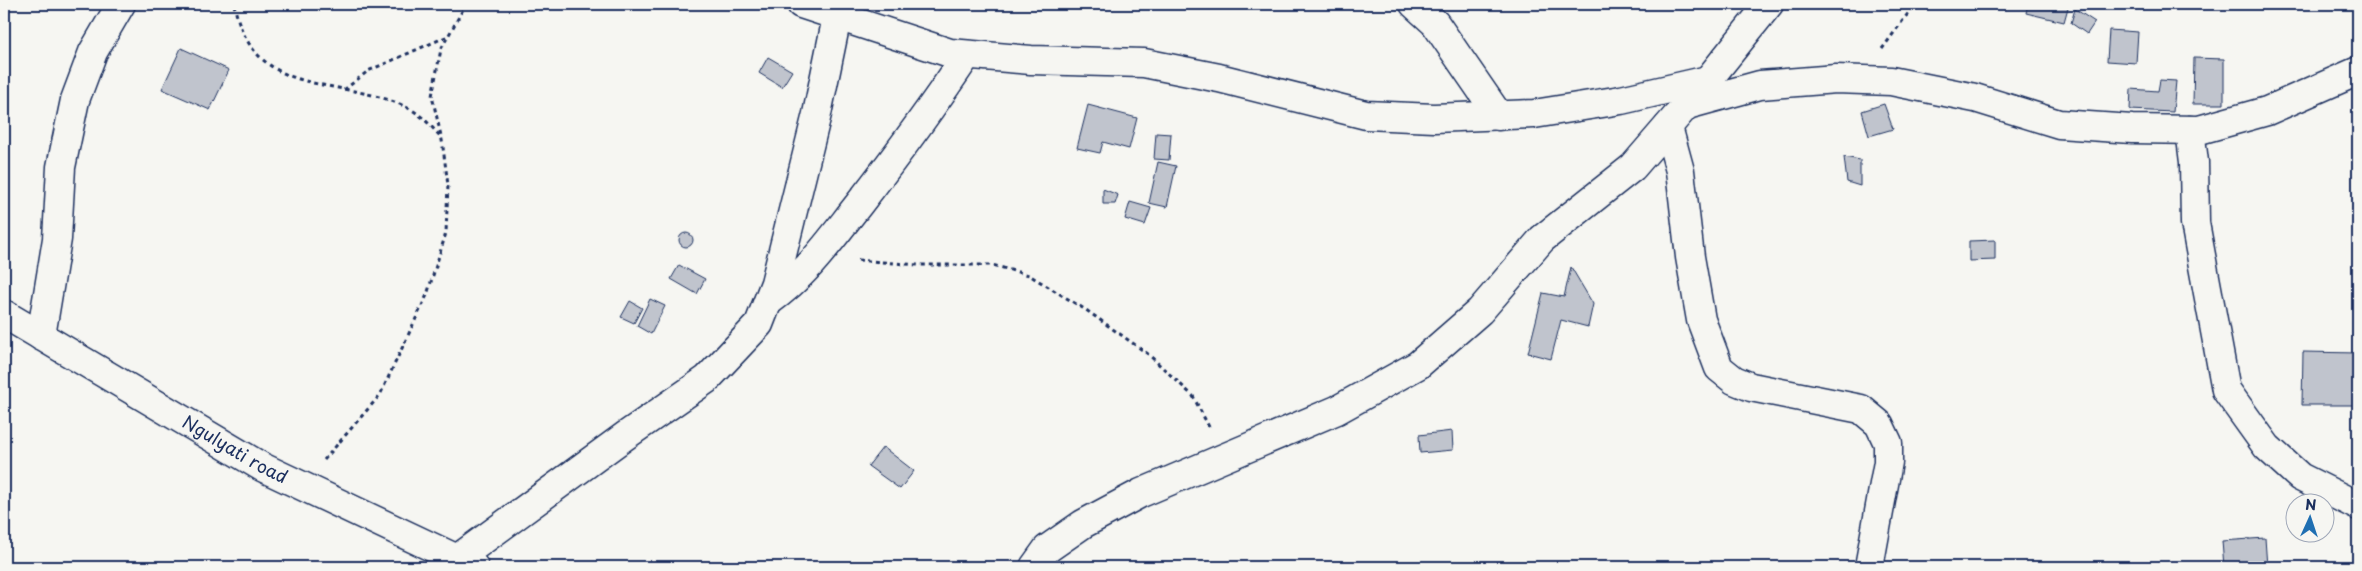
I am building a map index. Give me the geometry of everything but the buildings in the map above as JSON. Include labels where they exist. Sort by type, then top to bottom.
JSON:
[{"type":"street","points":[[42,336],[57,239],[60,166],[75,100],[93,52],[121,4]]},
{"type":"street","points":[[802,4],[950,53],[1031,60],[1144,63],[1219,78],[1366,115],[1434,118],[1534,114],[1621,100],[1708,80]]},
{"type":"street","points":[[1414,4],[1434,23],[1499,116]]},
{"type":"street","points":[[1034,567],[1047,549],[1083,524],[1141,493],[1337,410],[1418,365],[1480,311],[1542,239],[1633,167],[1708,80],[1769,4]]},
{"type":"street","points":[[466,563],[625,436],[707,379],[759,324],[775,283],[816,114],[837,17]]},
{"type":"street","points":[[768,302],[792,284],[817,259],[906,144],[967,54]]},
{"type":"street","points":[[1687,105],[1760,85],[1836,79],[1891,81],[1975,98],[2059,124],[2132,129],[2199,130],[2267,111],[2358,71]]},
{"type":"street","points":[[1668,127],[1680,171],[1690,257],[1701,320],[1719,368],[1734,380],[1751,386],[1861,409],[1879,424],[1888,443],[1886,471],[1869,567]]},
{"type":"street","points":[[2190,130],[2194,162],[2195,224],[2226,390],[2267,447],[2300,477],[2358,506]]},
{"type":"street","name":"Ngulyati road","points":[[4,314],[262,467],[466,563]]},
{"type":"path","points":[[234,4],[238,22],[255,51],[269,64],[289,77],[381,98],[409,108],[425,120],[440,136]]},
{"type":"path","points":[[302,486],[380,395],[427,295],[446,233],[448,185],[432,96],[442,49],[466,4]]},
{"type":"path","points":[[1860,80],[1915,4]]},
{"type":"path","points":[[344,90],[368,71],[448,36]]},
{"type":"path","points":[[817,259],[860,260],[918,265],[992,265],[1028,275],[1086,310],[1148,354],[1193,396],[1225,458]]}]
